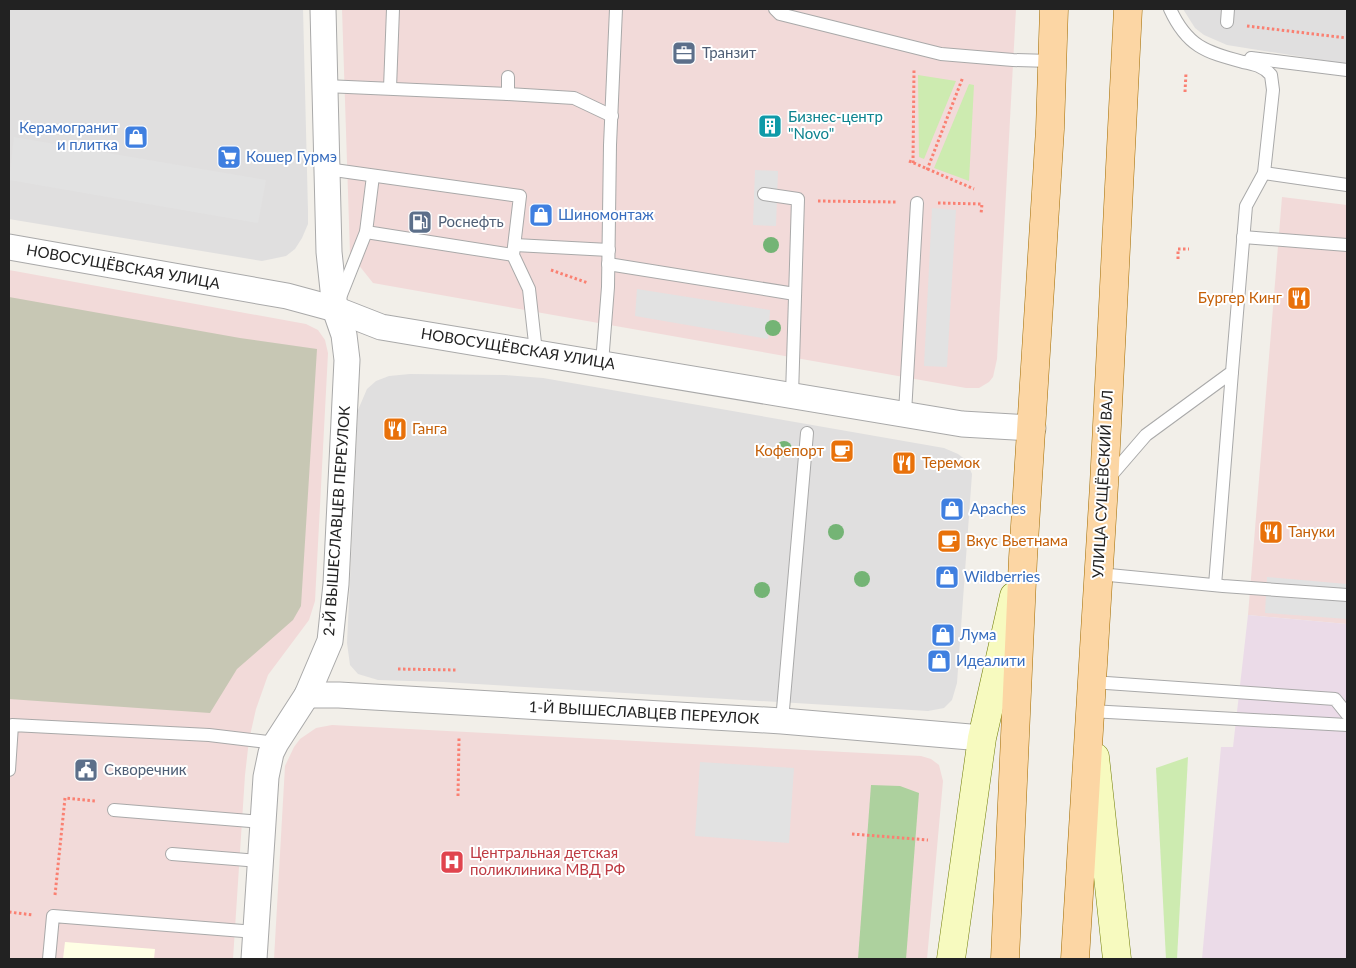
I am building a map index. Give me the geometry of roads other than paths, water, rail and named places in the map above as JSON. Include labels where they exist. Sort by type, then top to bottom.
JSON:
[{"type":"main road","points":[[1005,959],[1023,558],[1050,129],[1054,9]]},
{"type":"main road","name":"УЛИЦА СУЩЁВСКИЙ ВАЛ","points":[[1075,959],[1104,485],[1128,9]]},
{"type":"main road","points":[[951,959],[982,738],[1023,558]]},
{"type":"main road","points":[[1090,711],[1117,959]]},
{"type":"street","name":"2-Й ВЫШЕСЛАВЦЕВ ПЕРЕУЛОК","points":[[254,959],[266,778],[276,743],[307,695],[330,641],[336,584],[347,360],[344,335],[335,309],[329,252],[323,9]]},
{"type":"street","name":"НОВОСУЩЁВСКАЯ УЛИЦА","points":[[9,247],[287,296],[335,309],[381,327],[962,424],[1032,428]]},
{"type":"street","name":"1-Й ВЫШЕСЛАВЦЕВ ПЕРЕУЛОК","points":[[307,695],[339,695],[782,721],[982,738]]},
{"type":"lane","points":[[390,88],[393,9]]},
{"type":"lane","points":[[602,363],[608,287],[616,9]]},
{"type":"lane","points":[[776,9],[780,14],[918,50],[1004,60],[1051,61]]},
{"type":"lane","points":[[1170,9],[1188,40],[1212,53],[1258,66],[1271,74],[1273,90],[1264,173],[1246,206],[1215,585]]},
{"type":"lane","points":[[1227,22],[1228,9]]},
{"type":"lane","points":[[1212,53],[1347,70]]},
{"type":"lane","points":[[508,77],[508,94]]},
{"type":"lane","points":[[325,86],[574,98],[612,116]]},
{"type":"lane","points":[[327,169],[520,196],[514,250],[529,289],[536,352]]},
{"type":"lane","points":[[1264,173],[1347,185]]},
{"type":"lane","points":[[335,309],[366,232],[373,176]]},
{"type":"lane","points":[[764,194],[798,199],[792,395]]},
{"type":"lane","points":[[905,414],[917,203]]},
{"type":"lane","points":[[366,232],[514,250],[609,250]]},
{"type":"lane","points":[[1243,237],[1347,245]]},
{"type":"lane","points":[[608,264],[795,294]]},
{"type":"lane","points":[[1104,485],[1146,436],[1232,372]]},
{"type":"lane","points":[[782,721],[807,433]]},
{"type":"lane","points":[[1099,574],[1347,596]]},
{"type":"lane","points":[[1092,682],[1335,698],[1347,714]]},
{"type":"lane","points":[[1090,711],[1347,724]]},
{"type":"lane","points":[[9,770],[12,725],[209,735],[276,743]]},
{"type":"lane","points":[[109,806],[262,822]]},
{"type":"lane","points":[[172,854],[260,861]]},
{"type":"lane","points":[[49,959],[53,916],[256,932]]},
{"type":"place","name":"Транзит","points":[[684,53]]},
{"type":"place","name":"Бизнес-центр \"Novo\"","points":[[770,126]]},
{"type":"place","name":"Керамогранит и плитка","points":[[136,137]]},
{"type":"place","name":"Кошер Гурмэ","points":[[229,157]]},
{"type":"place","name":"Шиномонтаж","points":[[541,215]]},
{"type":"place","name":"Роснефть","points":[[420,222]]},
{"type":"place","name":"Бургер Кинг","points":[[1299,298]]},
{"type":"place","name":"Ганга","points":[[395,429]]},
{"type":"place","name":"Кофепорт","points":[[842,451]]},
{"type":"place","name":"Теремок","points":[[904,463]]},
{"type":"place","name":"Apaches","points":[[952,509]]},
{"type":"place","name":"Тануки","points":[[1271,532]]},
{"type":"place","name":"Вкус Вьетнама","points":[[949,541]]},
{"type":"place","name":"Wildberries","points":[[947,577]]},
{"type":"place","name":"Лума","points":[[943,635]]},
{"type":"place","name":"Идеалити","points":[[939,661]]},
{"type":"place","name":"Скворечник","points":[[86,770]]},
{"type":"place","name":"Центральная детская поликлиника МВД РФ","points":[[452,862]]}]
